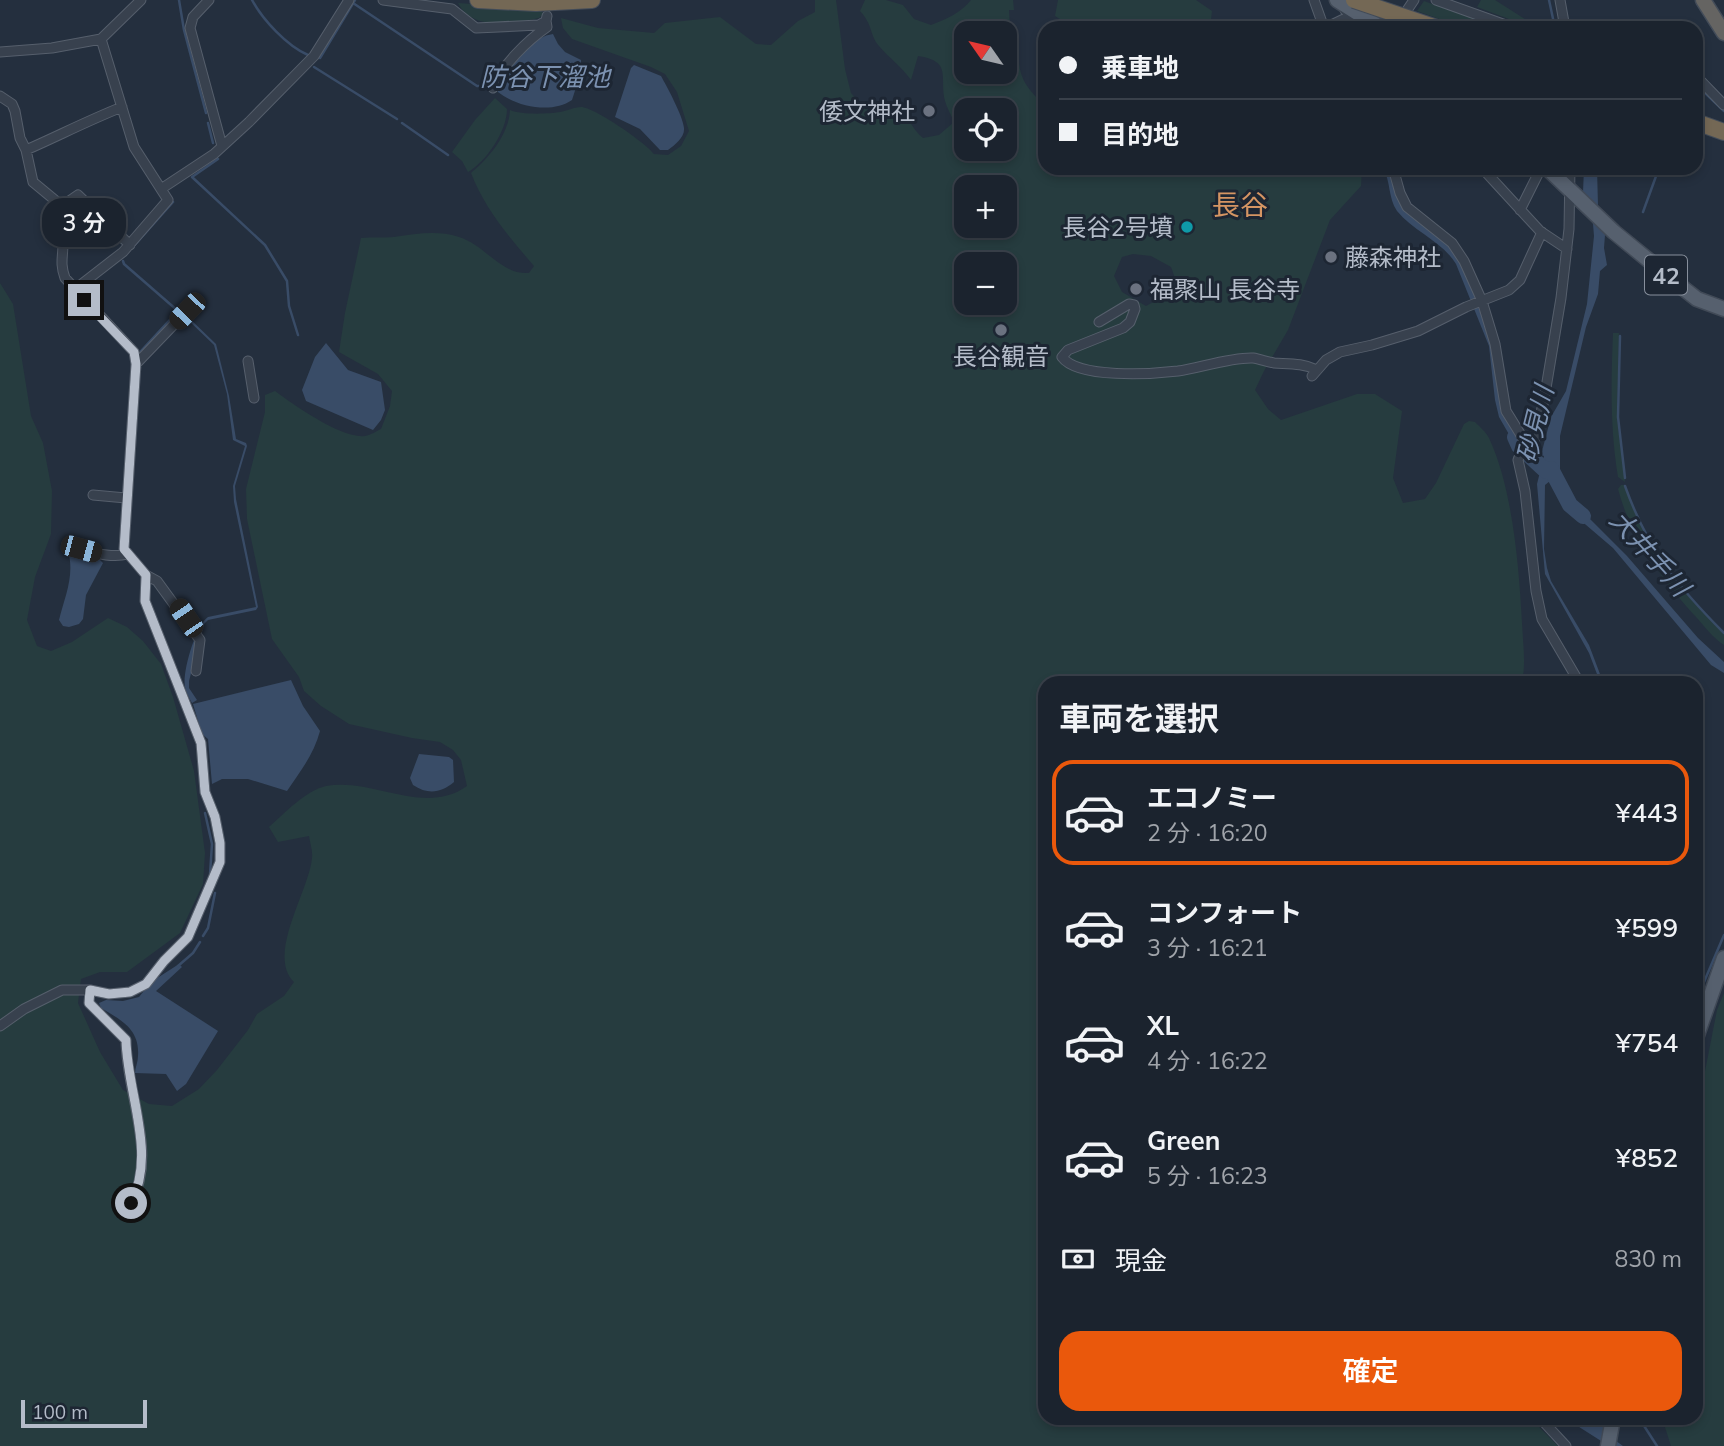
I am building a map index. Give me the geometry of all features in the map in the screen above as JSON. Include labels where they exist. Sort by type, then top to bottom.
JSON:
[{"type":"highway","points":[[480,0],[536,3],[592,0]]},
{"type":"highway","points":[[1373,0],[1432,21]]},
{"type":"highway","points":[[1705,0],[1724,22]]},
{"type":"highway","points":[[1705,0],[1724,33]]},
{"type":"highway","points":[[1345,4],[1410,21]]},
{"type":"highway","points":[[1703,118],[1724,126]]},
{"type":"highway","points":[[1703,124],[1724,132]]},
{"type":"main road","points":[[1345,4],[1370,21]]},
{"type":"main road","name":"42","points":[[1554,175],[1614,232],[1697,299],[1724,309]]},
{"type":"main road","points":[[1703,1018],[1724,958]]},
{"type":"main road","points":[[1608,1446],[1611,1425]]},
{"type":"street","points":[[0,51],[52,48],[102,39],[141,0]]},
{"type":"street","points":[[209,0],[193,17],[190,28],[222,146]]},
{"type":"street","points":[[161,189],[222,146],[249,122],[314,56],[349,0]]},
{"type":"street","points":[[383,0],[452,5],[476,28],[539,24],[547,18],[547,27],[530,38],[496,79],[493,88]]},
{"type":"street","points":[[1314,0],[1322,21]]},
{"type":"street","points":[[1400,21],[1415,0]]},
{"type":"street","points":[[1436,0],[1494,21]]},
{"type":"street","points":[[1560,0],[1564,21]]},
{"type":"street","points":[[1331,21],[1345,4],[1355,21]]},
{"type":"street","points":[[74,290],[130,244],[168,200],[134,147],[102,39]]},
{"type":"street","points":[[1703,83],[1724,105]]},
{"type":"street","points":[[0,96],[12,104],[15,111],[33,182],[62,206],[78,194],[130,244]]},
{"type":"street","points":[[26,150],[122,107]]},
{"type":"street","points":[[1395,175],[1407,207],[1451,244],[1464,261],[1477,303],[1495,344],[1504,405],[1525,451]]},
{"type":"street","points":[[1488,175],[1542,232],[1567,249]]},
{"type":"street","points":[[1520,210],[1538,175]]},
{"type":"street","points":[[1569,175],[1567,249],[1544,400],[1538,428],[1518,464],[1525,491],[1536,591],[1542,619],[1575,676]]},
{"type":"street","points":[[59,205],[57,213],[63,242],[61,267],[65,278],[134,352],[136,364],[124,549],[146,575],[157,582],[200,640],[196,671]]},
{"type":"street","points":[[1099,322],[1129,304],[1134,305],[1130,321],[1123,328],[1068,351],[1062,357],[1072,366],[1091,371],[1137,373],[1176,371],[1251,358],[1306,365],[1314,373],[1326,360],[1340,352],[1418,331],[1509,290],[1520,280],[1542,232]]},
{"type":"street","points":[[136,364],[187,311]]},
{"type":"street","points":[[248,361],[254,398]]},
{"type":"street","points":[[93,495],[126,498]]},
{"type":"street","points":[[71,547],[113,555],[128,554]]},
{"type":"street","points":[[113,555],[117,567]]},
{"type":"street","points":[[0,1026],[24,1009],[62,990],[90,990],[109,994],[130,992],[146,984],[188,937],[220,862],[215,817],[203,780],[201,743],[145,601],[146,575]]},
{"type":"street","points":[[90,990],[89,1003],[126,1040],[126,1060],[143,1160],[138,1189],[131,1203]]},
{"type":"street","points":[[1546,1425],[1566,1446]]},
{"type":"green space","points":[[815,0],[836,0],[845,69],[851,93],[865,109],[887,114],[898,105],[923,138],[939,135],[954,122],[945,101],[940,66],[929,58],[918,56],[911,80],[876,42],[860,11],[865,0],[886,0],[903,5],[914,19],[931,25],[958,12],[971,0],[1013,0],[1014,10],[1009,10],[1010,21],[954,21],[954,84],[1017,84],[1018,45],[1024,81],[1038,99],[1038,175],[1362,175],[1361,186],[1330,220],[1288,330],[1255,390],[1268,409],[1281,420],[1357,394],[1375,394],[1402,411],[1393,478],[1403,503],[1425,499],[1436,483],[1464,424],[1475,422],[1488,436],[1497,458],[1509,504],[1519,578],[1523,676],[1038,676],[1038,1425],[1537,1425],[1558,1446],[0,1446],[0,283],[13,304],[31,416],[43,443],[52,491],[51,534],[35,577],[27,620],[37,646],[51,651],[72,642],[108,618],[127,627],[143,641],[161,664],[194,771],[205,853],[203,884],[180,933],[127,972],[100,972],[81,979],[78,1003],[100,1052],[123,1090],[149,1104],[172,1106],[199,1089],[248,1030],[257,1014],[284,996],[294,982],[287,970],[287,940],[309,872],[312,850],[309,836],[278,842],[269,827],[303,797],[326,786],[362,787],[433,798],[451,795],[467,786],[461,760],[453,750],[440,742],[349,724],[321,706],[304,691],[299,677],[272,639],[247,519],[246,489],[265,412],[265,395],[275,391],[318,420],[355,436],[365,436],[381,429],[390,406],[392,391],[378,374],[339,352],[361,238],[426,233],[451,235],[477,246],[501,265],[529,273],[534,266],[490,211],[471,173],[485,160],[502,137],[510,110],[542,114],[581,107],[619,126],[654,154],[668,155],[681,146],[689,131],[677,92],[665,74],[572,39],[563,28],[561,18],[598,28],[654,33],[665,23],[720,17],[756,44],[771,45],[798,21],[815,12]],"holes":[[[1133,254],[1151,256],[1171,267],[1175,278],[1161,298],[1146,306],[1122,292],[1114,276],[1122,257]]]},
{"type":"green space","points":[[1058,0],[1196,0],[1212,11],[1211,21],[1063,21],[1055,16]]},
{"type":"green space","points":[[1481,0],[1495,0],[1528,21],[1514,21],[1477,7]]},
{"type":"green space","points":[[1424,1],[1480,21],[1445,21],[1417,11]]},
{"type":"green space","points":[[458,3],[541,9],[543,14],[539,18],[529,20],[483,22],[465,12]]},
{"type":"green space","points":[[495,98],[507,109],[503,127],[482,161],[468,172],[462,161],[452,152]]},
{"type":"green space","points":[[1613,333],[1619,333],[1617,418],[1625,482],[1618,477],[1612,423]]},
{"type":"green space","points":[[1625,485],[1643,528],[1665,566],[1724,634],[1724,645],[1684,604],[1660,574],[1631,525],[1618,489]]},
{"type":"green space","points":[[1724,993],[1724,1446],[1671,1446],[1664,1425],[1703,1425],[1703,1081],[1717,1010]]},
{"type":"water","name":"防谷下溜池","points":[[553,34],[565,52],[581,60],[581,72],[572,100],[555,107],[535,107],[515,102],[498,92],[498,86],[522,54],[536,41]]},
{"type":"water","points":[[634,65],[661,76],[681,116],[683,135],[668,150],[660,150],[640,129],[615,117]]},
{"type":"water","points":[[1386,175],[1393,175],[1402,204],[1446,241],[1466,272],[1496,357],[1501,405],[1525,445],[1518,450],[1499,417],[1489,346],[1456,264],[1443,249],[1397,211]]},
{"type":"water","points":[[1584,175],[1597,175],[1598,206],[1605,235],[1607,265],[1600,271],[1598,294],[1586,327],[1560,436],[1560,489],[1550,481],[1545,485],[1544,549],[1551,581],[1589,645],[1601,676],[1598,676],[1589,653],[1545,574],[1537,484],[1551,417],[1566,391],[1587,304],[1594,236],[1583,192]]},
{"type":"water","points":[[188,317],[216,344],[229,396],[236,439],[247,446],[235,486],[258,607],[256,610],[208,620],[204,624],[189,681],[189,688],[197,700],[192,703],[185,687],[186,671],[191,649],[203,622],[208,617],[256,607],[234,502],[233,486],[245,446],[233,440],[227,394],[214,345]]},
{"type":"water","points":[[326,343],[348,370],[381,382],[385,410],[373,430],[306,401],[302,390],[315,357]]},
{"type":"water","points":[[1572,501],[1627,556],[1698,638],[1724,662],[1724,673],[1711,665],[1613,548],[1565,507]]},
{"type":"water","points":[[72,553],[103,563],[86,595],[83,619],[79,624],[69,627],[63,626],[59,620],[69,580],[69,555]]},
{"type":"water","points":[[291,680],[303,706],[320,731],[302,770],[287,791],[248,779],[222,779],[212,784],[208,739],[202,734],[193,704]]},
{"type":"water","points":[[419,754],[449,757],[453,760],[454,782],[444,789],[434,791],[413,785],[410,778]]},
{"type":"water","points":[[179,964],[182,967],[156,991],[218,1031],[186,1084],[177,1091],[166,1074],[135,1073],[138,1058],[136,1039],[128,1026],[101,1008],[99,1003],[139,997],[151,982]]},
{"type":"water","points":[[1576,1425],[1603,1425],[1604,1432],[1623,1446],[1609,1446]]},
{"type":"waterway","points":[[179,0],[184,30],[206,113]]},
{"type":"waterway","points":[[252,0],[276,32],[308,55]]},
{"type":"waterway","points":[[320,58],[355,0]]},
{"type":"waterway","points":[[1549,0],[1554,21]]},
{"type":"waterway","points":[[353,3],[477,86],[490,86]]},
{"type":"waterway","points":[[314,67],[397,119]]},
{"type":"waterway","points":[[1703,91],[1724,111]]},
{"type":"waterway","points":[[208,123],[213,143]]},
{"type":"waterway","points":[[402,123],[448,155]]},
{"type":"waterway","points":[[218,159],[192,177],[265,245],[287,281],[289,306],[298,335]]},
{"type":"waterway","points":[[1643,212],[1656,175]]},
{"type":"waterway","points":[[132,248],[173,202]]},
{"type":"waterway","points":[[123,261],[178,311],[141,351]]},
{"type":"waterway","points":[[1620,336],[1618,417],[1625,478]]},
{"type":"waterway","name":"大井手川","points":[[1515,437],[1519,446],[1546,471]]},
{"type":"waterway","name":"大井手川","points":[[1551,469],[1570,505],[1583,516]]},
{"type":"waterway","points":[[1625,486],[1644,529],[1666,566],[1724,633]]},
{"type":"waterway","points":[[205,813],[212,844],[210,874]]},
{"type":"waterway","points":[[203,936],[208,928],[215,893]]},
{"type":"waterway","points":[[1703,984],[1724,935]]},
{"type":"waterway","points":[[178,966],[193,953],[200,942]]},
{"type":"waterway","points":[[1644,1425],[1657,1446]]},
{"type":"place","name":"倭文神社","points":[[929,111]]},
{"type":"place","name":"長谷2号墳","points":[[1187,227]]},
{"type":"place","name":"藤森神社","points":[[1331,257]]},
{"type":"place","name":"福聚山 長谷寺","points":[[1136,289]]},
{"type":"place","name":"長谷観音","points":[[1001,330]]},
{"type":"district","name":"長谷","points":[[1240,204]]},
{"type":"route","points":[[84,300],[134,352],[136,364],[124,549],[146,575],[145,601],[201,743],[205,792],[215,817],[220,843],[220,862],[188,937],[146,984],[130,992],[109,994],[90,990],[89,1003],[126,1040],[126,1060],[143,1160],[138,1189],[131,1203]]},
{"type":"water label","name":"砂見川","points":[[1535,424]]}]
